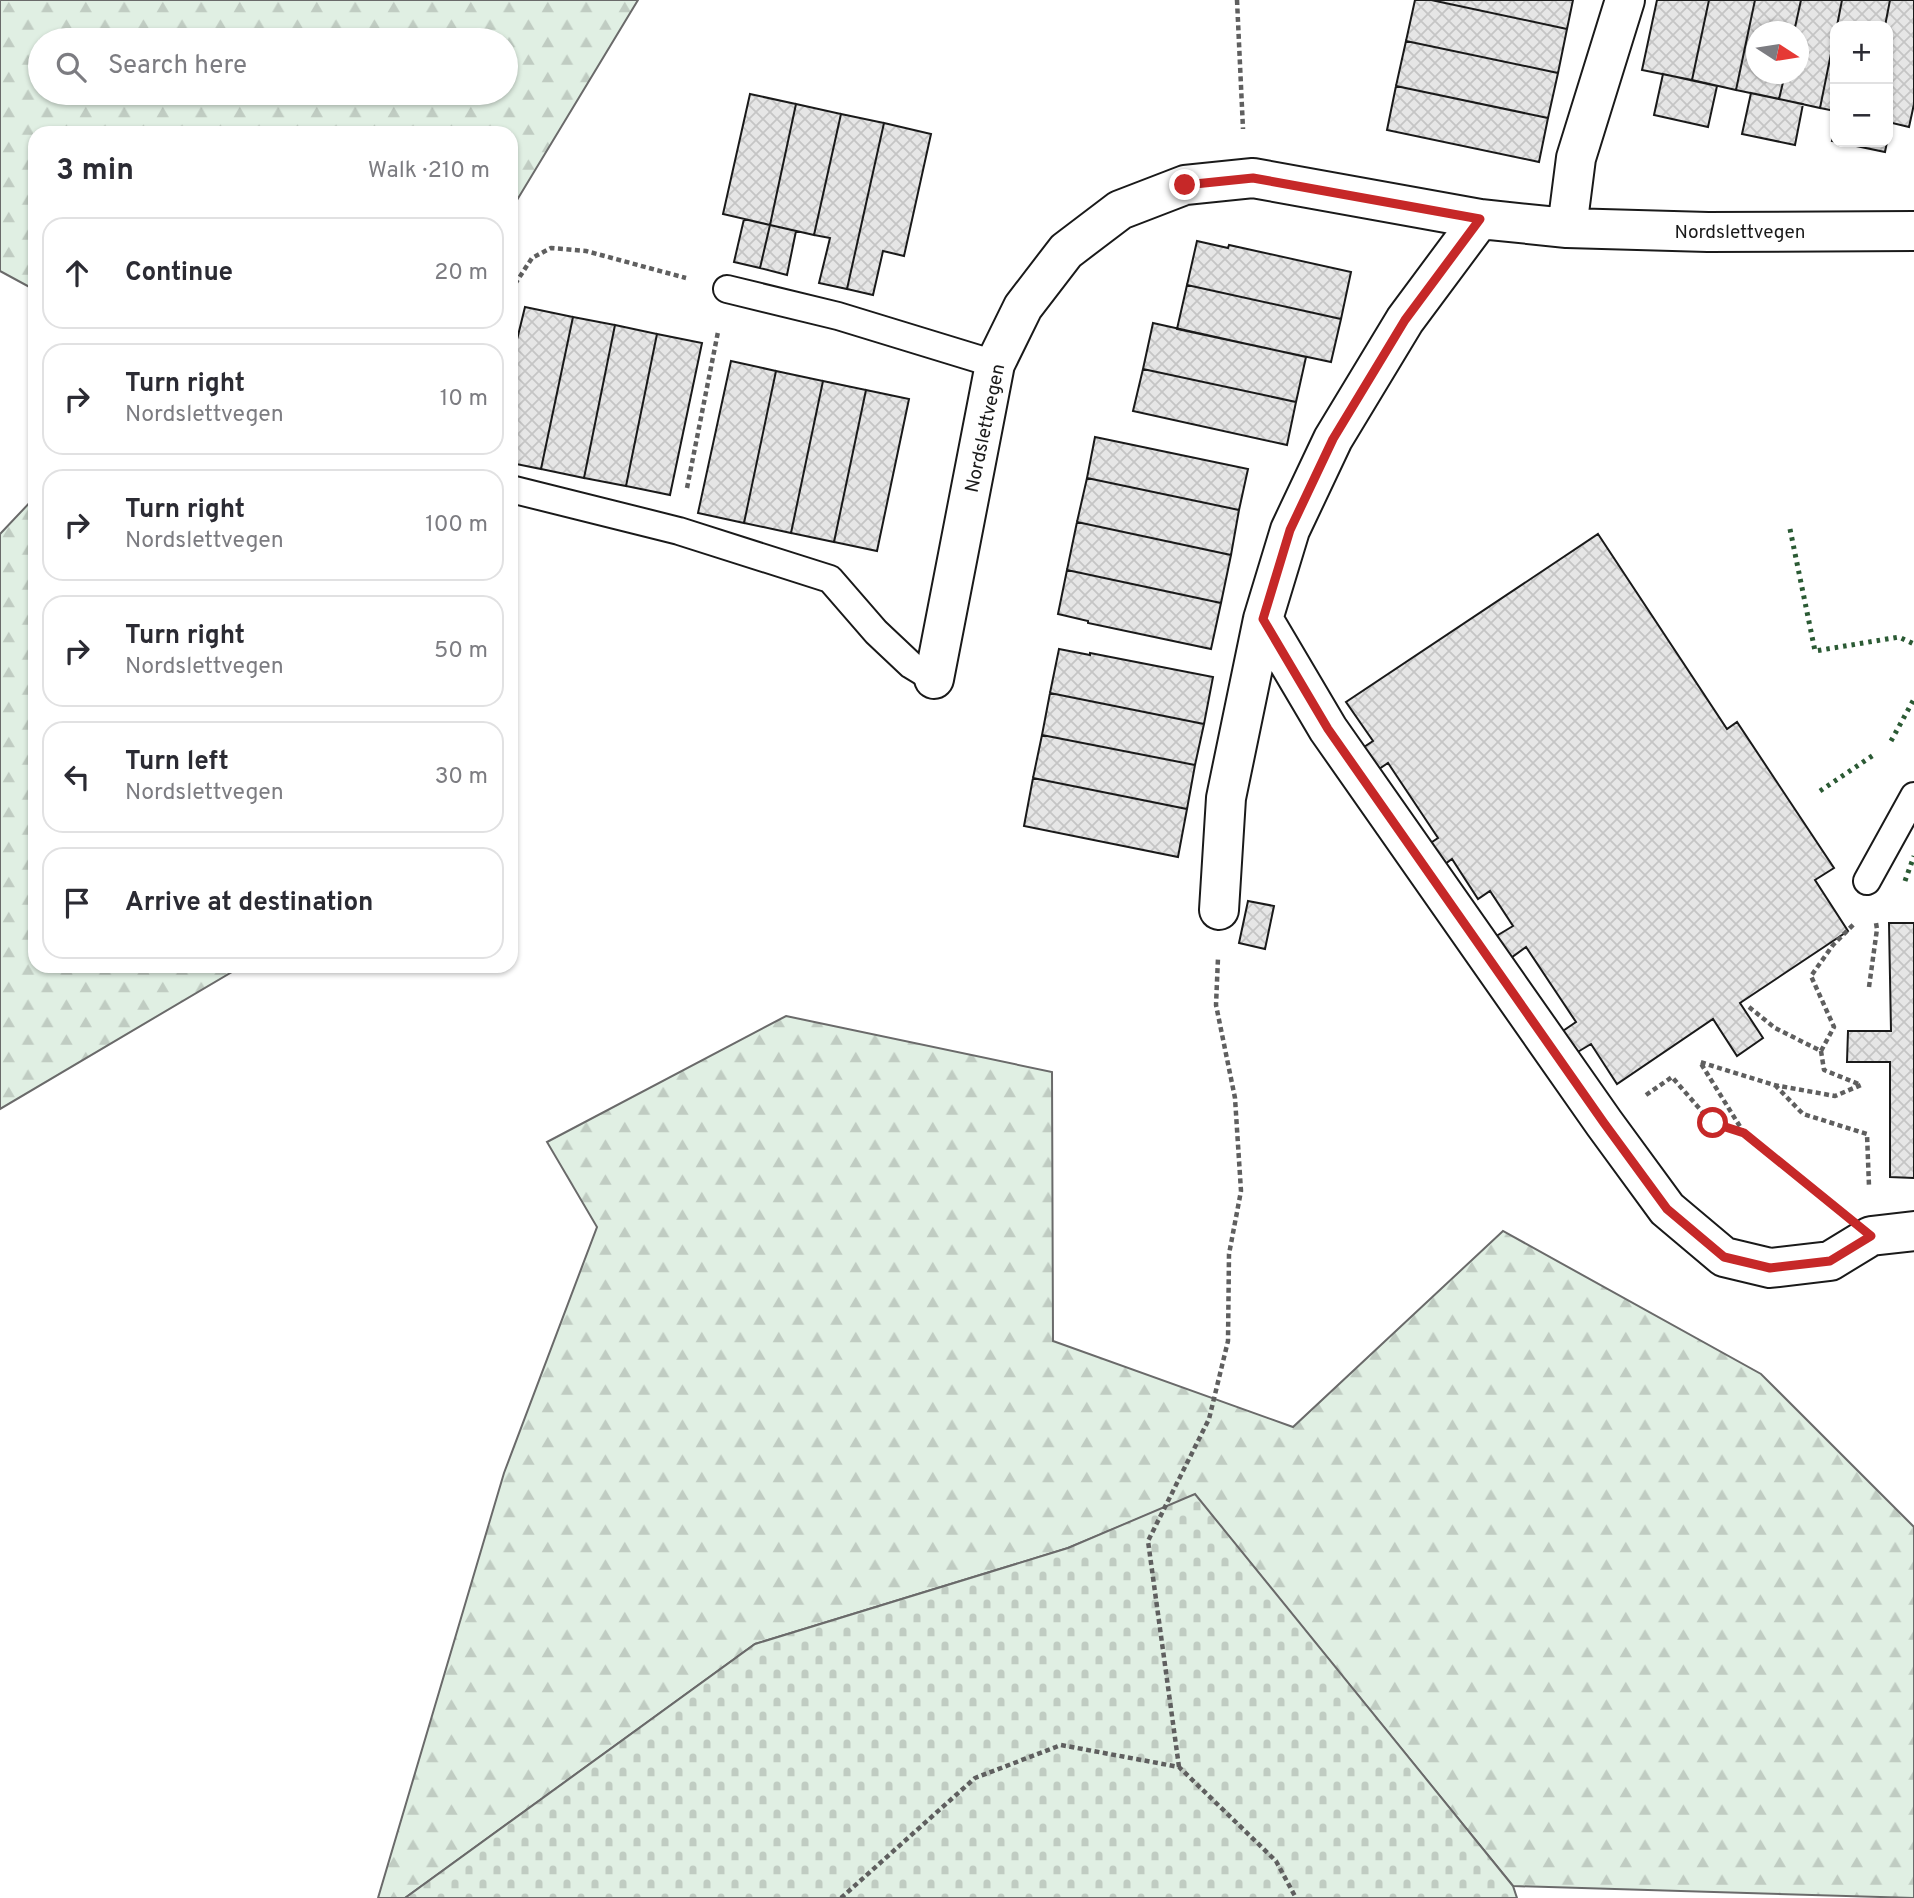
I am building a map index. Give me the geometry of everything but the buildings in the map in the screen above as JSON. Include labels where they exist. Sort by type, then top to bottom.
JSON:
[{"type":"street","points":[[1567,228],[1576,158],[1625,0]]},
{"type":"street","name":"Nordslettvegen","points":[[934,679],[995,365],[1023,307],[1066,251],[1120,210],[1185,185],[1253,178],[1480,219],[1567,228],[1709,232],[1914,231]]},
{"type":"street","points":[[1219,910],[1226,798],[1263,619],[1290,530],[1333,439],[1405,320],[1480,219]]},
{"type":"street","points":[[1263,619],[1328,729],[1667,1209],[1724,1257],[1770,1268],[1830,1261],[1871,1236],[1914,1231]]},
{"type":"lane","points":[[727,289],[838,316],[995,365]]},
{"type":"lane","points":[[518,491],[679,531],[830,579],[876,632],[911,665],[934,679]]},
{"type":"lane","points":[[1867,881],[1914,796]]},
{"type":"path","points":[[1237,0],[1242,126],[1253,178]]},
{"type":"path","points":[[518,279],[532,258],[551,248],[586,251],[727,289],[679,531]]},
{"type":"path","points":[[1867,881],[1854,925],[1833,945],[1811,976],[1833,1027],[1821,1051],[1824,1070],[1861,1085],[1835,1096],[1774,1085],[1700,1062],[1744,1133],[1871,1236]]},
{"type":"path","points":[[1867,881],[1877,929],[1869,987]]},
{"type":"path","points":[[1179,1768],[1148,1541],[1209,1419],[1228,1341],[1229,1254],[1241,1191],[1235,1098],[1216,1005],[1219,910]]},
{"type":"path","points":[[1749,1007],[1774,1028],[1821,1051]]},
{"type":"path","points":[[1672,1077],[1713,1123],[1744,1133]]},
{"type":"path","points":[[1774,1085],[1803,1114],[1867,1134]]},
{"type":"path","points":[[841,1898],[975,1778],[1061,1745],[1179,1768],[1276,1861],[1296,1898]]},
{"type":"green space","points":[[0,0],[638,0],[518,198],[518,126],[28,126],[28,286],[0,271]]},
{"type":"green space","points":[[28,504],[28,973],[230,973],[0,1109],[0,534]]},
{"type":"green space","points":[[786,1016],[1052,1072],[1053,1341],[1293,1427],[1503,1231],[1761,1374],[1914,1527],[1914,1898],[1513,1886],[1195,1495],[1068,1548],[755,1644],[405,1898],[378,1898],[504,1473],[597,1227],[547,1142]]},
{"type":"green space","points":[[1195,1494],[1513,1886],[1517,1898],[405,1898],[755,1644],[1068,1548]]},
{"type":"hedge","points":[[1790,529],[1815,651],[1899,637],[1914,644]]},
{"type":"hedge","points":[[1891,741],[1914,699]]},
{"type":"hedge","points":[[1820,791],[1875,754]]},
{"type":"hedge","points":[[1905,881],[1914,856]]},
{"type":"route","points":[[1185,185],[1253,178],[1480,219],[1405,320],[1333,439],[1290,530],[1263,619],[1328,729],[1667,1209],[1724,1257],[1770,1268],[1830,1261],[1871,1236],[1744,1133],[1713,1123]]}]
